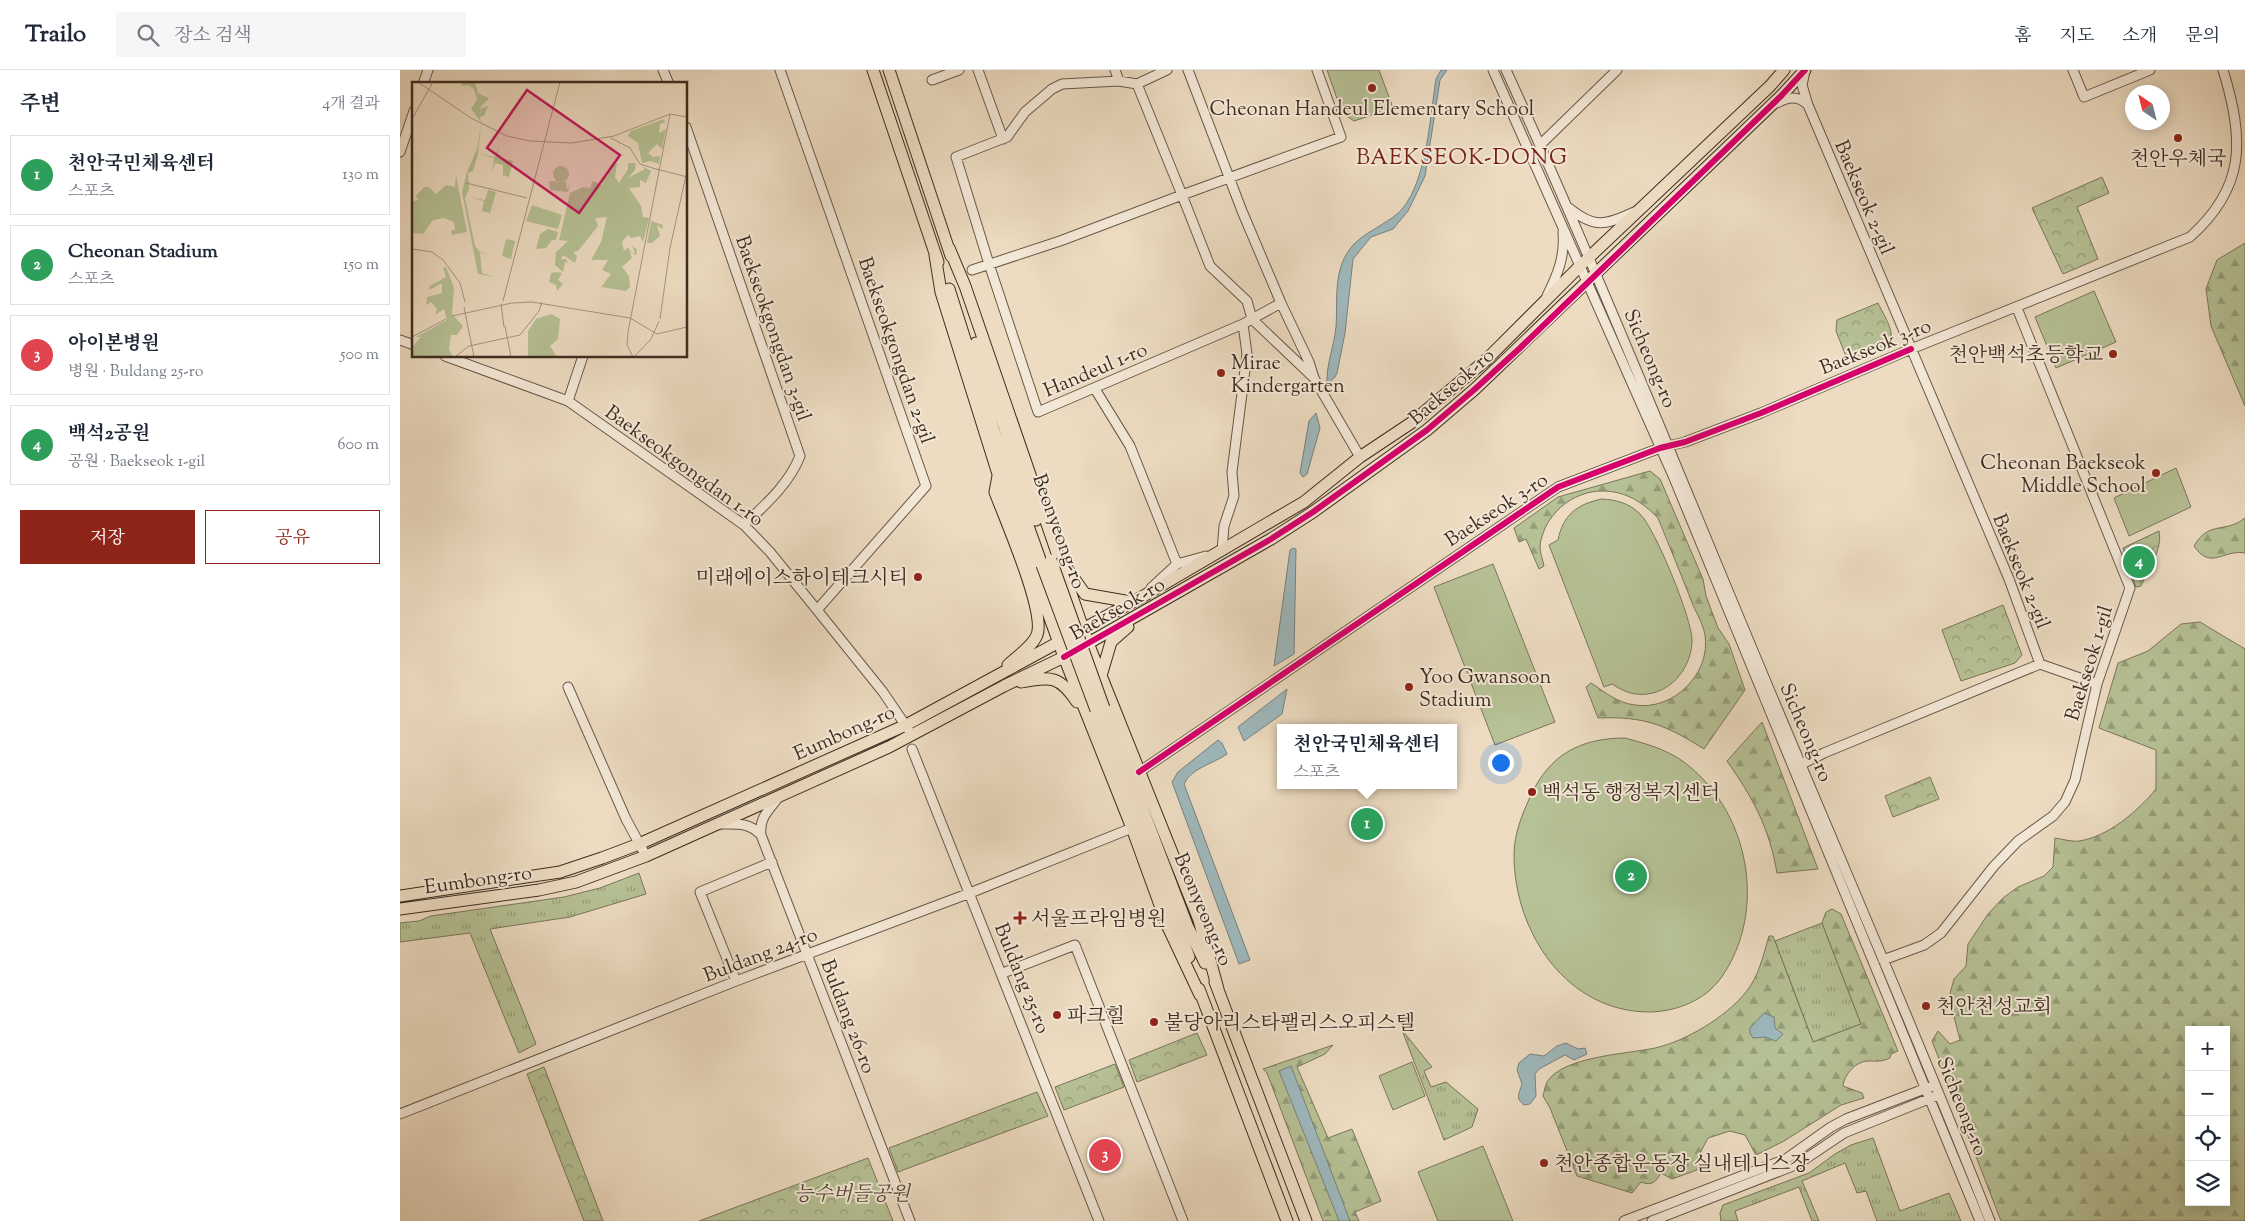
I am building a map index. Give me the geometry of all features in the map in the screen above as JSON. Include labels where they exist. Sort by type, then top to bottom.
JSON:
[{"type":"main road","name":"Beonyeong-ro","points":[[873,70],[935,255],[948,286],[993,428],[1050,559]]},
{"type":"main road","name":"Beonyeong-ro","points":[[890,70],[949,248],[958,288],[1002,426],[1050,559],[1100,709],[1181,932],[1200,995],[1287,1221]]},
{"type":"main road","name":"Baekseok-ro","points":[[1059,641],[1136,600],[1304,502],[1360,457],[1411,423],[1486,360],[1585,261],[1770,86],[1784,70]]},
{"type":"main road","name":"Baekseok-ro","points":[[1064,657],[1313,512],[1427,430],[1475,389],[1593,278],[1772,105],[1805,70]]},
{"type":"main road","points":[[949,248],[966,289],[1050,559],[1064,574],[1100,676],[1199,920],[1218,989]]},
{"type":"main road","points":[[935,255],[941,292],[998,474],[1064,657],[1132,828],[1168,928],[1200,995]]},
{"type":"main road","points":[[998,474],[995,492],[1033,596],[1038,621],[1038,634],[1032,643],[998,676]]},
{"type":"main road","points":[[1050,559],[1085,594],[1136,600]]},
{"type":"main road","points":[[1038,584],[1043,588],[1053,589],[1062,582],[1064,574]]},
{"type":"main road","points":[[1100,676],[1111,642],[1147,610]]},
{"type":"main road","name":"Eumbong-ro","points":[[400,896],[560,872],[639,844],[906,725],[1059,641]]},
{"type":"main road","name":"Eumbong-ro","points":[[400,909],[539,890],[576,882],[646,856],[889,747],[1004,686],[1064,657]]},
{"type":"main road","points":[[1077,689],[1079,679],[1086,674],[1095,672],[1100,676]]},
{"type":"main road","points":[[1004,686],[1048,678],[1062,682],[1092,724]]},
{"type":"main road","name":"Beonyeong-ro","points":[[1100,709],[1187,925],[1218,989],[1306,1221]]},
{"type":"street","points":[[424,82],[428,70]]},
{"type":"street","points":[[663,70],[668,82]]},
{"type":"street","name":"Baekseokgongdan 2-gil","points":[[780,70],[926,486],[817,610]]},
{"type":"street","points":[[932,80],[959,70]]},
{"type":"street","points":[[978,70],[1003,139]]},
{"type":"street","points":[[1116,70],[1118,81]]},
{"type":"street","points":[[989,264],[956,158],[1007,137],[1026,112],[1052,89],[1062,84],[1118,81],[1137,84],[1167,70]]},
{"type":"street","points":[[1181,70],[1281,304],[1309,362],[1314,378],[1360,457]]},
{"type":"street","points":[[1188,70],[1226,178]]},
{"type":"street","points":[[956,263],[972,270],[1060,241],[1341,137],[1316,70]]},
{"type":"street","points":[[1493,70],[1562,224],[1585,261]]},
{"type":"street","points":[[1506,70],[1568,207],[1585,261]]},
{"type":"street","points":[[1540,145],[1617,70]]},
{"type":"street","name":"Baekseok 2-gil","points":[[1805,70],[1802,85],[1808,105],[2009,579],[2040,664]]},
{"type":"street","points":[[2073,70],[2084,97],[2150,70]]},
{"type":"street","name":"Baekseok 3-ro","points":[[1139,772],[1558,487],[1660,448],[1685,442],[1761,413],[1911,349],[2190,237],[2222,210],[2241,175],[2245,138],[2241,116],[2224,70]]},
{"type":"street","points":[[1137,84],[1210,266],[1247,301],[1252,320],[1314,378]]},
{"type":"street","points":[[1772,105],[1793,98],[1803,101],[1808,105]]},
{"type":"street","points":[[400,152],[412,117]]},
{"type":"street","name":"Baekseokgongdan 3-gil","points":[[688,133],[800,456],[795,468],[781,488],[744,525]]},
{"type":"street","points":[[1568,207],[1581,218],[1594,224],[1608,223],[1639,210]]},
{"type":"street","points":[[1544,302],[1557,276],[1565,250],[1562,224]]},
{"type":"street","name":"Sicheong-ro","points":[[1585,261],[1670,446],[1980,1221]]},
{"type":"street","name":"Handeul 1-ro","points":[[989,264],[1038,412],[1243,324],[1281,304]]},
{"type":"street","points":[[966,289],[972,270]]},
{"type":"street","name":"Sicheong-ro","points":[[1593,278],[1660,448],[1936,1084],[1990,1221]]},
{"type":"street","name":"Baekseok 1-gil","points":[[1882,960],[1924,945],[1941,933],[1994,866],[2018,841],[2053,816],[2065,802],[2075,780],[2097,684],[2130,588],[2017,308]]},
{"type":"street","points":[[1136,600],[1177,564],[1222,551],[1224,526],[1234,496],[1232,472],[1247,354],[1243,324]]},
{"type":"street","points":[[400,340],[412,344]]},
{"type":"street","name":"Baekseokgongdan 1-ro","points":[[450,358],[568,401],[744,525],[770,552],[883,692],[906,725],[911,736]]},
{"type":"street","points":[[568,401],[582,358]]},
{"type":"street","name":"Baekseok-ro","points":[[1095,389],[1130,446],[1177,564]]},
{"type":"street","points":[[1797,767],[2040,664],[2097,684]]},
{"type":"street","points":[[568,687],[646,856]]},
{"type":"street","points":[[889,747],[907,746],[912,749],[915,742],[927,728]]},
{"type":"street","name":"Buldang 25-ro","points":[[912,749],[1099,1221]]},
{"type":"street","points":[[761,835],[760,825],[763,816],[778,798]]},
{"type":"street","points":[[719,824],[747,824],[761,835]]},
{"type":"street","name":"Buldang 24-ro","points":[[400,1114],[736,981],[970,893],[1132,828]]},
{"type":"street","name":"Buldang 26-ro","points":[[761,835],[910,1221]]},
{"type":"street","points":[[736,981],[700,892],[772,862]]},
{"type":"street","points":[[1002,973],[1075,945],[1183,1221]]},
{"type":"street","points":[[1624,1221],[1786,1159],[1846,1119],[1936,1084]]},
{"type":"street","points":[[1652,1221],[1798,1164],[1844,1133],[1940,1094]]},
{"type":"green space","name":"Cheonan Handeul Elementary School","points":[[1327,70],[1379,70],[1393,108],[1354,121],[1342,113]]},
{"type":"green space","points":[[2102,177],[2109,193],[2077,207],[2098,259],[2063,274],[2032,208]]},
{"type":"green space","points":[[2245,243],[2245,406],[2211,326],[2206,289],[2217,260]]},
{"type":"green space","points":[[2094,291],[2116,342],[2056,368],[2035,317]]},
{"type":"green space","points":[[1878,303],[1891,331],[1891,343],[1888,348],[1849,364],[1836,331],[1837,320]]},
{"type":"green space","points":[[2176,468],[2191,507],[2129,536],[2114,498]]},
{"type":"green space","points":[[1650,471],[1660,479],[1703,579],[1706,596],[1718,628],[1729,644],[1745,690],[1704,749],[1666,728],[1654,724],[1629,719],[1598,718],[1586,687],[1591,683],[1622,702],[1635,705],[1649,705],[1663,702],[1675,696],[1696,676],[1702,663],[1705,649],[1704,631],[1658,518],[1638,501],[1618,493],[1605,491],[1581,495],[1570,500],[1560,508],[1545,528],[1540,547],[1544,566],[1539,569],[1526,539],[1519,542],[1514,528],[1558,497]]},
{"type":"green space","points":[[1602,499],[1618,501],[1627,505],[1636,510],[1647,523],[1672,574],[1690,629],[1691,651],[1683,671],[1668,686],[1648,694],[1630,693],[1612,684],[1604,687],[1549,545],[1558,540],[1563,524],[1572,512],[1585,504]]},
{"type":"green space","points":[[2245,518],[2245,553],[2212,558],[2200,553],[2194,546],[2205,533],[2238,523]]},
{"type":"green space","points":[[2159,531],[2160,538],[2157,552],[2141,586],[2136,587],[2123,548]]},
{"type":"green space","points":[[1493,564],[1555,722],[1495,745],[1434,587]]},
{"type":"green space","points":[[2003,605],[2022,655],[2015,663],[1961,681],[1942,630]]},
{"type":"green space","points":[[2200,622],[2245,649],[2245,1221],[2001,1221],[1965,1128],[1965,1113],[1959,1110],[1932,1041],[1938,1031],[1950,1044],[1960,1040],[1949,997],[1954,979],[1966,966],[1968,944],[1988,914],[2003,898],[2018,887],[2044,876],[2053,867],[2055,838],[2079,841],[2101,834],[2122,822],[2156,789],[2156,750],[2099,728],[2118,663],[2148,651],[2181,624]]},
{"type":"green space","points":[[1762,722],[1818,869],[1777,873],[1765,827],[1745,788],[1727,761]]},
{"type":"green space","points":[[1625,738],[1675,756],[1704,780],[1723,805],[1736,832],[1745,861],[1747,892],[1745,922],[1736,951],[1721,978],[1715,986],[1690,1003],[1661,1011],[1621,1009],[1594,999],[1571,983],[1551,963],[1535,939],[1524,912],[1516,884],[1514,847],[1517,832],[1521,818],[1538,782],[1557,760],[1568,752],[1594,741]]},
{"type":"green space","points":[[1930,777],[1939,799],[1893,817],[1885,796]]},
{"type":"green space","points":[[639,873],[646,894],[570,917],[490,929],[536,1044],[519,1053],[470,933],[400,942],[400,923],[419,921],[431,916],[564,897],[600,888]]},
{"type":"green space","points":[[1832,909],[1841,914],[1898,1051],[1891,1054],[1890,1058],[1887,1059],[1858,1064],[1848,1074],[1843,1086],[1862,1093],[1864,1098],[1841,1105],[1784,1141],[1756,1155],[1745,1135],[1730,1131],[1708,1138],[1698,1157],[1697,1170],[1672,1179],[1661,1173],[1653,1183],[1641,1182],[1632,1193],[1577,1176],[1550,1108],[1543,1096],[1547,1082],[1555,1073],[1581,1061],[1667,1045],[1705,1027],[1728,1010],[1746,992],[1760,966],[1769,936],[1773,936],[1813,1042],[1861,1024],[1822,923],[1826,912]]},
{"type":"green space","points":[[1822,923],[1861,1024],[1813,1042],[1775,941]]},
{"type":"green space","points":[[1402,1030],[1432,1067],[1424,1071],[1431,1087],[1446,1082],[1478,1109],[1472,1127],[1444,1140]]},
{"type":"green space","points":[[1197,1033],[1207,1055],[1137,1082],[1129,1060]]},
{"type":"green space","points":[[1333,1045],[1325,1054],[1297,1067],[1328,1138],[1352,1129],[1381,1201],[1355,1212],[1359,1221],[1323,1221],[1267,1073],[1263,1069]]},
{"type":"green space","points":[[1412,1062],[1425,1096],[1393,1110],[1379,1076]]},
{"type":"green space","points":[[1115,1064],[1124,1087],[1064,1110],[1055,1087]]},
{"type":"green space","points":[[544,1067],[603,1221],[584,1221],[527,1074]]},
{"type":"green space","points":[[1037,1092],[1048,1116],[898,1172],[889,1148]]},
{"type":"green space","points":[[1873,1138],[1900,1211],[1949,1193],[1961,1221],[1877,1221],[1866,1191],[1857,1193],[1845,1163],[1802,1181],[1819,1221],[1812,1221],[1799,1187],[1735,1211],[1738,1221],[1721,1221],[1720,1213],[1723,1205],[1809,1173],[1851,1145]]},
{"type":"green space","points":[[1483,1146],[1513,1221],[1438,1221],[1418,1172]]},
{"type":"green space","name":"능수버들공원","points":[[868,1158],[893,1221],[699,1221]]},
{"type":"water","points":[[1441,70],[1447,70],[1440,80],[1425,176],[1408,211],[1393,229],[1371,237],[1353,259],[1345,333],[1337,373],[1327,384],[1336,327],[1339,273],[1342,263],[1354,244],[1399,213],[1411,195],[1422,164],[1436,79]]},
{"type":"water","points":[[1316,413],[1320,428],[1307,474],[1303,477],[1300,473],[1309,421]]},
{"type":"water","points":[[1296,549],[1294,654],[1274,666],[1290,550]]},
{"type":"water","points":[[1287,689],[1282,714],[1244,741],[1238,727]]},
{"type":"water","points":[[1218,740],[1222,743],[1227,754],[1197,770],[1184,784],[1250,960],[1239,964],[1172,782],[1178,772]]},
{"type":"water","points":[[1764,1013],[1774,1017],[1775,1028],[1783,1034],[1776,1041],[1765,1037],[1753,1038],[1750,1033],[1750,1028]]},
{"type":"water","points":[[1566,1043],[1578,1049],[1585,1048],[1587,1054],[1574,1060],[1565,1055],[1539,1069],[1535,1074],[1536,1096],[1530,1104],[1524,1105],[1519,1098],[1522,1084],[1517,1070],[1519,1063],[1530,1054],[1544,1056],[1557,1046]]},
{"type":"water","points":[[1291,1066],[1350,1221],[1339,1221],[1279,1071]]},
{"type":"cycle path","points":[[1064,657],[1271,539],[1313,512],[1427,430],[1520,348],[1781,96],[1805,70]]},
{"type":"cycle path","points":[[1139,772],[1558,487],[1660,448],[1685,442],[1761,413],[1911,349]]},
{"type":"place","name":"Cheonan Handeul Elementary School","points":[[1372,88]]},
{"type":"place","name":"천안우체국","points":[[2178,138]]},
{"type":"place","name":"천안백석초등학교","points":[[2113,354]]},
{"type":"place","name":"Mirae Kindergarten","points":[[1221,373]]},
{"type":"place","name":"Cheonan Baekseok Middle School","points":[[2156,473]]},
{"type":"place","name":"백석2공원","points":[[2139,562]]},
{"type":"place","name":"미래에이스하이테크시티","points":[[918,577]]},
{"type":"place","name":"Yoo Gwansoon Stadium","points":[[1409,687]]},
{"type":"place","name":"백석동 행정복지센터","points":[[1532,792]]},
{"type":"place","name":"천안국민체육센터","points":[[1367,824]]},
{"type":"place","name":"Cheonan Stadium","points":[[1631,876]]},
{"type":"place","name":"서울프라임병원","points":[[1020,918]]},
{"type":"place","name":"천안천성교회","points":[[1926,1006]]},
{"type":"place","name":"파크힐","points":[[1057,1015]]},
{"type":"place","name":"불당아리스타팰리스오피스텔","points":[[1154,1022]]},
{"type":"place","name":"아이본병원","points":[[1105,1155]]},
{"type":"place","name":"천안종합운동장 실내테니스장","points":[[1544,1163]]},
{"type":"district","name":"BAEKSEOK-DONG","points":[[1462,156]]}]
